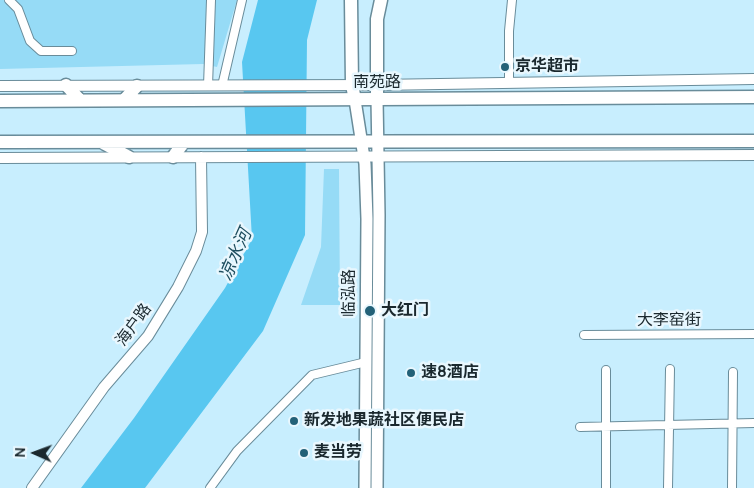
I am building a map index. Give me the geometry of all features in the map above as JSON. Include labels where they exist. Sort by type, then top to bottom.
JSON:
[{"type":"main road","points":[[377,99],[377,19],[380,0]]},
{"type":"main road","points":[[351,5],[352,85],[355,100]]},
{"type":"main road","points":[[66,85],[80,100]]},
{"type":"main road","points":[[124,100],[137,86]]},
{"type":"main road","name":"南苑路","points":[[0,101],[754,97]]},
{"type":"main road","name":"临泓路","points":[[377,99],[377,488]]},
{"type":"main road","name":"临泓路","points":[[355,100],[365,164],[367,219],[365,488]]},
{"type":"main road","points":[[0,142],[754,141]]},
{"type":"main road","points":[[100,142],[129,157]]},
{"type":"main road","points":[[174,157],[184,142]]},
{"type":"street","points":[[9,0],[18,9],[30,41],[41,51],[72,51]]},
{"type":"street","points":[[208,86],[211,0]]},
{"type":"street","points":[[222,86],[242,0]]},
{"type":"street","points":[[509,82],[509,31],[512,0]]},
{"type":"street","points":[[0,86],[377,85],[754,79]]},
{"type":"street","points":[[0,158],[754,155]]},
{"type":"street","name":"海户路","points":[[32,488],[104,387],[148,336],[178,287],[196,251],[202,232],[201,156]]},
{"type":"street","name":"大李窑街","points":[[584,335],[754,334]]},
{"type":"street","points":[[210,488],[237,451],[312,375],[366,362]]},
{"type":"street","points":[[668,488],[670,369]]},
{"type":"street","points":[[606,370],[606,488]]},
{"type":"street","points":[[732,372],[732,488]]},
{"type":"street","points":[[580,427],[754,422]]},
{"type":"shaded area","points":[[0,0],[237,0],[217,67],[203,64],[0,69]]},
{"type":"shaded area","points":[[258,0],[317,0],[307,40],[305,235],[263,331],[145,488],[81,488],[134,418],[225,288],[252,239],[242,62]]},
{"type":"shaded area","points":[[324,169],[339,169],[340,305],[301,305],[321,247]]},
{"type":"place","name":"京华超市","points":[[505,67]]},
{"type":"place","name":"大红门","points":[[370,311]]},
{"type":"place","name":"速8酒店","points":[[411,373]]},
{"type":"place","name":"新发地果蔬社区便民店","points":[[294,421]]},
{"type":"place","name":"麦当劳","points":[[304,453]]},
{"type":"water label","name":"凉水河","points":[[236,255]]}]
